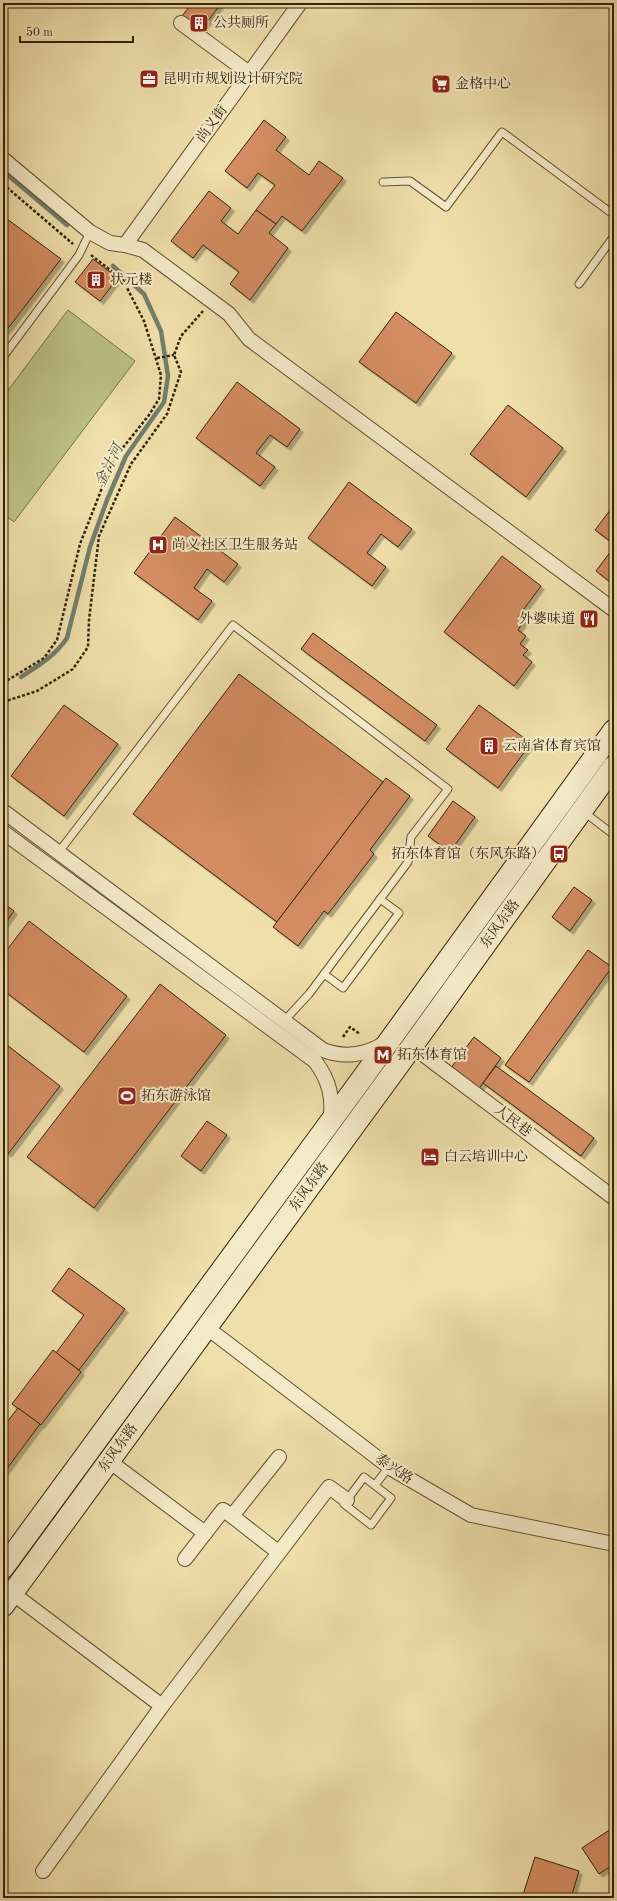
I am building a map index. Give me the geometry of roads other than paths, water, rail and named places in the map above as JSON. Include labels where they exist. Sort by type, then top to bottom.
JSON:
[{"type":"main road","name":"东风东路","points":[[3,1568],[392,1038],[614,730]]},
{"type":"main road","name":"东风东路","points":[[8,1599],[417,1039],[614,766]]},
{"type":"main road","points":[[406,1018],[405,1026],[417,1039]]},
{"type":"street","name":"尚义街","points":[[125,245],[300,3]]},
{"type":"street","points":[[181,23],[249,73]]},
{"type":"street","points":[[3,159],[90,232],[110,243],[125,245],[142,250],[229,314],[249,339],[614,610]]},
{"type":"street","points":[[3,811],[323,1050],[334,1054],[346,1055],[367,1052],[392,1038]]},
{"type":"street","points":[[3,832],[315,1061],[330,1090],[332,1101],[330,1123]]},
{"type":"street","name":"人民巷","points":[[417,1039],[614,1198]]},
{"type":"street","name":"泰兴路","points":[[206,1327],[389,1467],[471,1515],[614,1544]]},
{"type":"street","points":[[232,1516],[279,1457]]},
{"type":"street","points":[[108,1461],[205,1533]]},
{"type":"street","points":[[43,1871],[162,1706],[329,1486],[348,1500]]},
{"type":"street","points":[[185,1559],[224,1510],[278,1552]]},
{"type":"street","points":[[8,1599],[162,1706]]},
{"type":"lane","points":[[383,182],[410,181],[446,207],[502,132],[614,214]]},
{"type":"lane","points":[[3,357],[79,256],[90,232]]},
{"type":"lane","points":[[579,284],[614,236]]},
{"type":"lane","points":[[58,853],[234,625],[448,789],[411,837],[408,862],[324,974],[284,1021]]},
{"type":"lane","points":[[582,811],[614,834]]},
{"type":"lane","points":[[324,974],[343,988],[399,913],[380,899]]},
{"type":"lane","points":[[375,1485],[389,1467]]},
{"type":"lane","points":[[364,1477],[375,1485],[391,1498],[371,1525],[344,1504],[364,1477]]},
{"type":"waterway","name":"金汁河","points":[[3,171],[67,225]]},
{"type":"waterway","name":"金汁河","points":[[21,677],[52,655],[67,638],[90,547],[107,500],[126,456],[164,402],[168,376],[161,331],[144,294],[113,266]]},
{"type":"place","name":"公共厕所","points":[[199,23]]},
{"type":"place","name":"昆明市规划设计研究院","points":[[149,79]]},
{"type":"place","name":"金格中心","points":[[441,84]]},
{"type":"place","name":"状元楼","points":[[96,280]]},
{"type":"place","name":"尚义社区卫生服务站","points":[[158,545]]},
{"type":"place","name":"外婆味道","points":[[589,619]]},
{"type":"place","name":"云南省体育宾馆","points":[[489,746]]},
{"type":"place","name":"拓东体育馆（东风东路）","points":[[559,854]]},
{"type":"place","name":"拓东体育馆","points":[[383,1055]]},
{"type":"place","name":"拓东游泳馆","points":[[127,1096]]},
{"type":"place","name":"白云培训中心","points":[[430,1157]]}]
